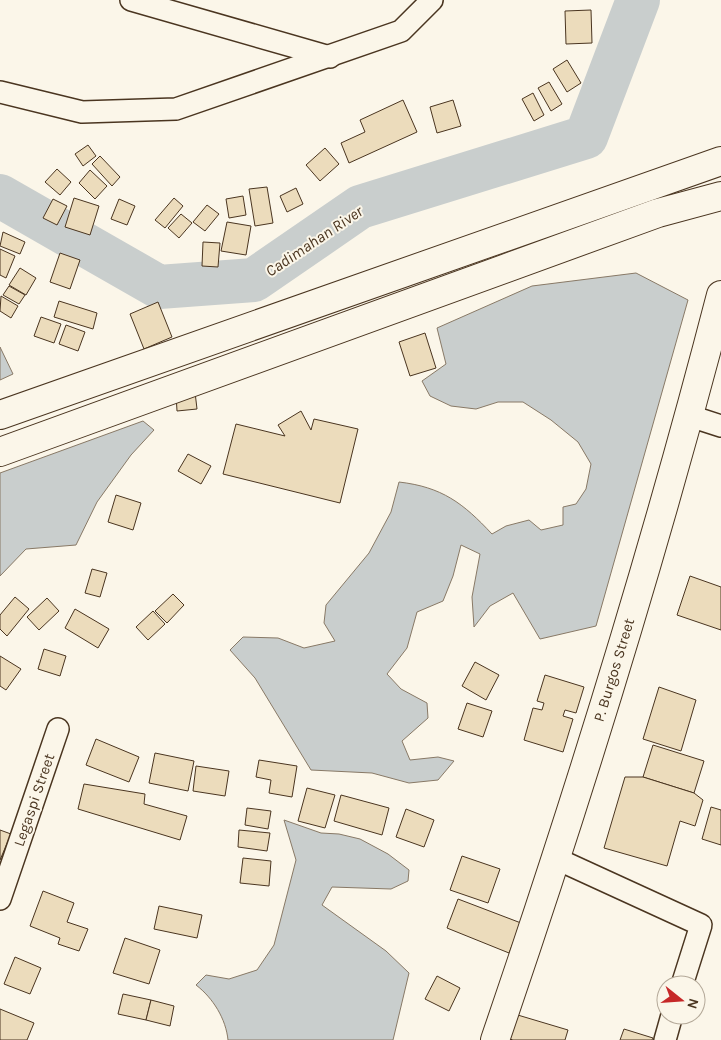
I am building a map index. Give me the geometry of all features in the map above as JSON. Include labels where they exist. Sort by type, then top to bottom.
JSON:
[{"type":"street","points":[[131,0],[330,57]]},
{"type":"street","points":[[0,92],[82,112],[176,109],[401,31],[432,0]]},
{"type":"street","points":[[0,415],[721,161]]},
{"type":"street","points":[[0,452],[658,213],[721,196]]},
{"type":"street","name":"P. Burgos Street","points":[[495,1040],[557,859],[690,416],[721,295]]},
{"type":"street","points":[[690,416],[721,426]]},
{"type":"street","name":"Legaspi Street","points":[[0,899],[58,729]]},
{"type":"street","points":[[557,859],[701,925],[685,975]]},
{"type":"street","points":[[665,1040],[669,1025]]},
{"type":"shaded area","points":[[636,273],[688,300],[596,626],[540,639],[513,593],[490,606],[474,627],[472,597],[480,554],[461,545],[453,576],[443,601],[417,612],[407,648],[387,674],[401,689],[427,703],[428,718],[402,741],[410,760],[438,757],[454,761],[438,780],[409,783],[372,773],[311,770],[255,678],[230,650],[243,637],[278,638],[304,648],[335,641],[324,623],[326,605],[369,553],[391,512],[399,482],[428,488],[451,498],[492,534],[506,526],[529,520],[541,530],[563,525],[563,507],[576,504],[586,489],[591,464],[578,442],[551,420],[523,402],[498,402],[476,409],[451,406],[430,396],[422,381],[446,364],[437,328],[532,286]]},
{"type":"shaded area","points":[[0,347],[13,374],[0,380]]},
{"type":"shaded area","points":[[143,421],[154,430],[131,455],[97,502],[76,545],[26,549],[0,576],[0,473]]},
{"type":"shaded area","points":[[284,820],[321,833],[339,834],[360,839],[388,854],[409,870],[408,881],[391,889],[332,887],[322,905],[386,951],[409,973],[393,1040],[228,1040],[225,1024],[218,1010],[208,996],[196,985],[206,975],[229,979],[257,970],[274,945],[296,860]]},
{"type":"building","points":[[591,10],[592,43],[566,44],[565,11]]},
{"type":"building","points":[[567,60],[581,83],[567,92],[553,69]]},
{"type":"building","points":[[549,82],[562,104],[551,111],[538,88]]},
{"type":"building","points":[[533,93],[544,115],[534,121],[522,99]]},
{"type":"building","points":[[403,100],[417,132],[349,163],[341,143],[365,132],[360,120]]},
{"type":"building","points":[[453,100],[461,126],[437,133],[430,107]]},
{"type":"building","points":[[88,145],[96,156],[83,166],[75,154]]},
{"type":"building","points":[[325,148],[339,164],[320,181],[306,165]]},
{"type":"building","points":[[100,156],[120,177],[112,186],[92,164]]},
{"type":"building","points":[[57,169],[71,182],[60,195],[45,182]]},
{"type":"building","points":[[90,170],[107,186],[95,199],[79,183]]},
{"type":"building","points":[[267,187],[273,223],[255,226],[249,189]]},
{"type":"building","points":[[296,188],[303,204],[287,212],[280,196]]},
{"type":"building","points":[[243,196],[246,215],[229,218],[226,199]]},
{"type":"building","points":[[74,198],[99,206],[90,235],[65,227]]},
{"type":"building","points":[[174,198],[183,206],[165,228],[155,220]]},
{"type":"building","points":[[53,199],[67,206],[57,225],[43,218]]},
{"type":"building","points":[[119,199],[135,206],[127,225],[111,219]]},
{"type":"building","points":[[207,205],[219,214],[205,231],[193,222]]},
{"type":"building","points":[[181,214],[192,223],[179,238],[168,228]]},
{"type":"building","points":[[227,222],[251,226],[246,255],[221,251]]},
{"type":"building","points":[[3,232],[25,242],[20,254],[0,246]]},
{"type":"building","points":[[203,242],[220,243],[218,267],[202,266]]},
{"type":"building","points":[[0,249],[15,256],[6,278],[0,275]]},
{"type":"building","points":[[60,253],[80,260],[70,289],[50,282]]},
{"type":"building","points":[[20,268],[36,278],[26,295],[9,285]]},
{"type":"building","points":[[9,286],[25,295],[19,304],[3,295]]},
{"type":"building","points":[[1,296],[18,306],[11,318],[0,311]]},
{"type":"building","points":[[59,301],[97,313],[93,329],[54,317]]},
{"type":"building","points":[[158,302],[172,337],[144,349],[130,314]]},
{"type":"building","points":[[41,317],[61,324],[54,343],[34,336]]},
{"type":"building","points":[[66,325],[85,332],[78,351],[59,344]]},
{"type":"building","points":[[425,333],[436,368],[410,376],[399,342]]},
{"type":"building","points":[[195,392],[197,409],[177,411],[176,394]]},
{"type":"building","points":[[301,411],[311,430],[314,419],[358,429],[340,503],[223,474],[236,424],[285,436],[278,425]]},
{"type":"building","points":[[188,454],[211,466],[201,484],[178,471]]},
{"type":"building","points":[[116,495],[141,503],[133,530],[108,522]]},
{"type":"building","points":[[92,569],[107,573],[100,597],[85,593]]},
{"type":"building","points":[[690,576],[721,587],[721,630],[677,615]]},
{"type":"building","points":[[173,594],[184,605],[167,623],[155,611]]},
{"type":"building","points":[[15,597],[29,609],[7,636],[0,629],[0,615]]},
{"type":"building","points":[[47,598],[59,611],[39,630],[27,617]]},
{"type":"building","points":[[75,609],[109,629],[98,648],[65,628]]},
{"type":"building","points":[[153,611],[165,624],[148,640],[136,627]]},
{"type":"building","points":[[44,649],[66,656],[60,676],[38,669]]},
{"type":"building","points":[[0,656],[21,669],[6,690],[0,686]]},
{"type":"building","points":[[475,662],[499,675],[486,700],[462,686]]},
{"type":"building","points":[[545,675],[584,687],[576,713],[565,710],[563,716],[573,719],[563,752],[524,740],[533,708],[542,710],[544,703],[537,701]]},
{"type":"building","points":[[659,687],[696,700],[681,751],[643,739]]},
{"type":"building","points":[[467,703],[492,711],[483,737],[458,729]]},
{"type":"building","points":[[96,739],[139,757],[129,782],[86,765]]},
{"type":"building","points":[[653,745],[704,761],[694,793],[643,777]]},
{"type":"building","points":[[155,753],[194,761],[188,791],[149,783]]},
{"type":"building","points":[[259,760],[297,766],[292,797],[269,793],[271,780],[256,777]]},
{"type":"building","points":[[196,766],[229,771],[225,796],[193,791]]},
{"type":"building","points":[[625,777],[643,777],[694,793],[703,800],[695,826],[680,821],[667,866],[604,848]]},
{"type":"building","points":[[84,784],[145,794],[144,804],[187,816],[180,840],[78,809]]},
{"type":"building","points":[[307,788],[335,795],[325,828],[298,821]]},
{"type":"building","points":[[341,795],[389,808],[382,835],[334,821]]},
{"type":"building","points":[[711,807],[721,810],[721,845],[702,839]]},
{"type":"building","points":[[247,808],[271,811],[268,829],[245,825]]},
{"type":"building","points":[[406,809],[434,820],[424,847],[396,837]]},
{"type":"building","points":[[0,830],[11,834],[0,860]]},
{"type":"building","points":[[239,830],[270,833],[267,851],[238,847]]},
{"type":"building","points":[[462,856],[500,869],[488,903],[450,890]]},
{"type":"building","points":[[243,858],[271,861],[269,886],[240,883]]},
{"type":"building","points":[[43,891],[74,903],[67,922],[88,929],[79,951],[58,944],[60,938],[30,926]]},
{"type":"building","points":[[458,899],[521,923],[509,953],[447,928]]},
{"type":"building","points":[[159,906],[202,915],[197,938],[154,929]]},
{"type":"building","points":[[125,938],[160,950],[149,984],[113,973]]},
{"type":"building","points":[[15,957],[41,968],[30,994],[4,984]]},
{"type":"building","points":[[437,976],[460,988],[449,1011],[425,999]]},
{"type":"building","points":[[123,994],[151,1000],[146,1020],[118,1014]]},
{"type":"building","points":[[151,1000],[174,1006],[170,1026],[146,1020]]},
{"type":"building","points":[[0,1009],[34,1023],[27,1040],[0,1040]]},
{"type":"building","points":[[511,1013],[568,1030],[565,1040],[513,1040],[504,1037]]},
{"type":"building","points":[[624,1029],[653,1038],[652,1040],[620,1040]]},
{"type":"waterway","name":"Cadimahan River","points":[[0,196],[159,287],[254,280],[360,207],[586,137],[638,0]]}]
